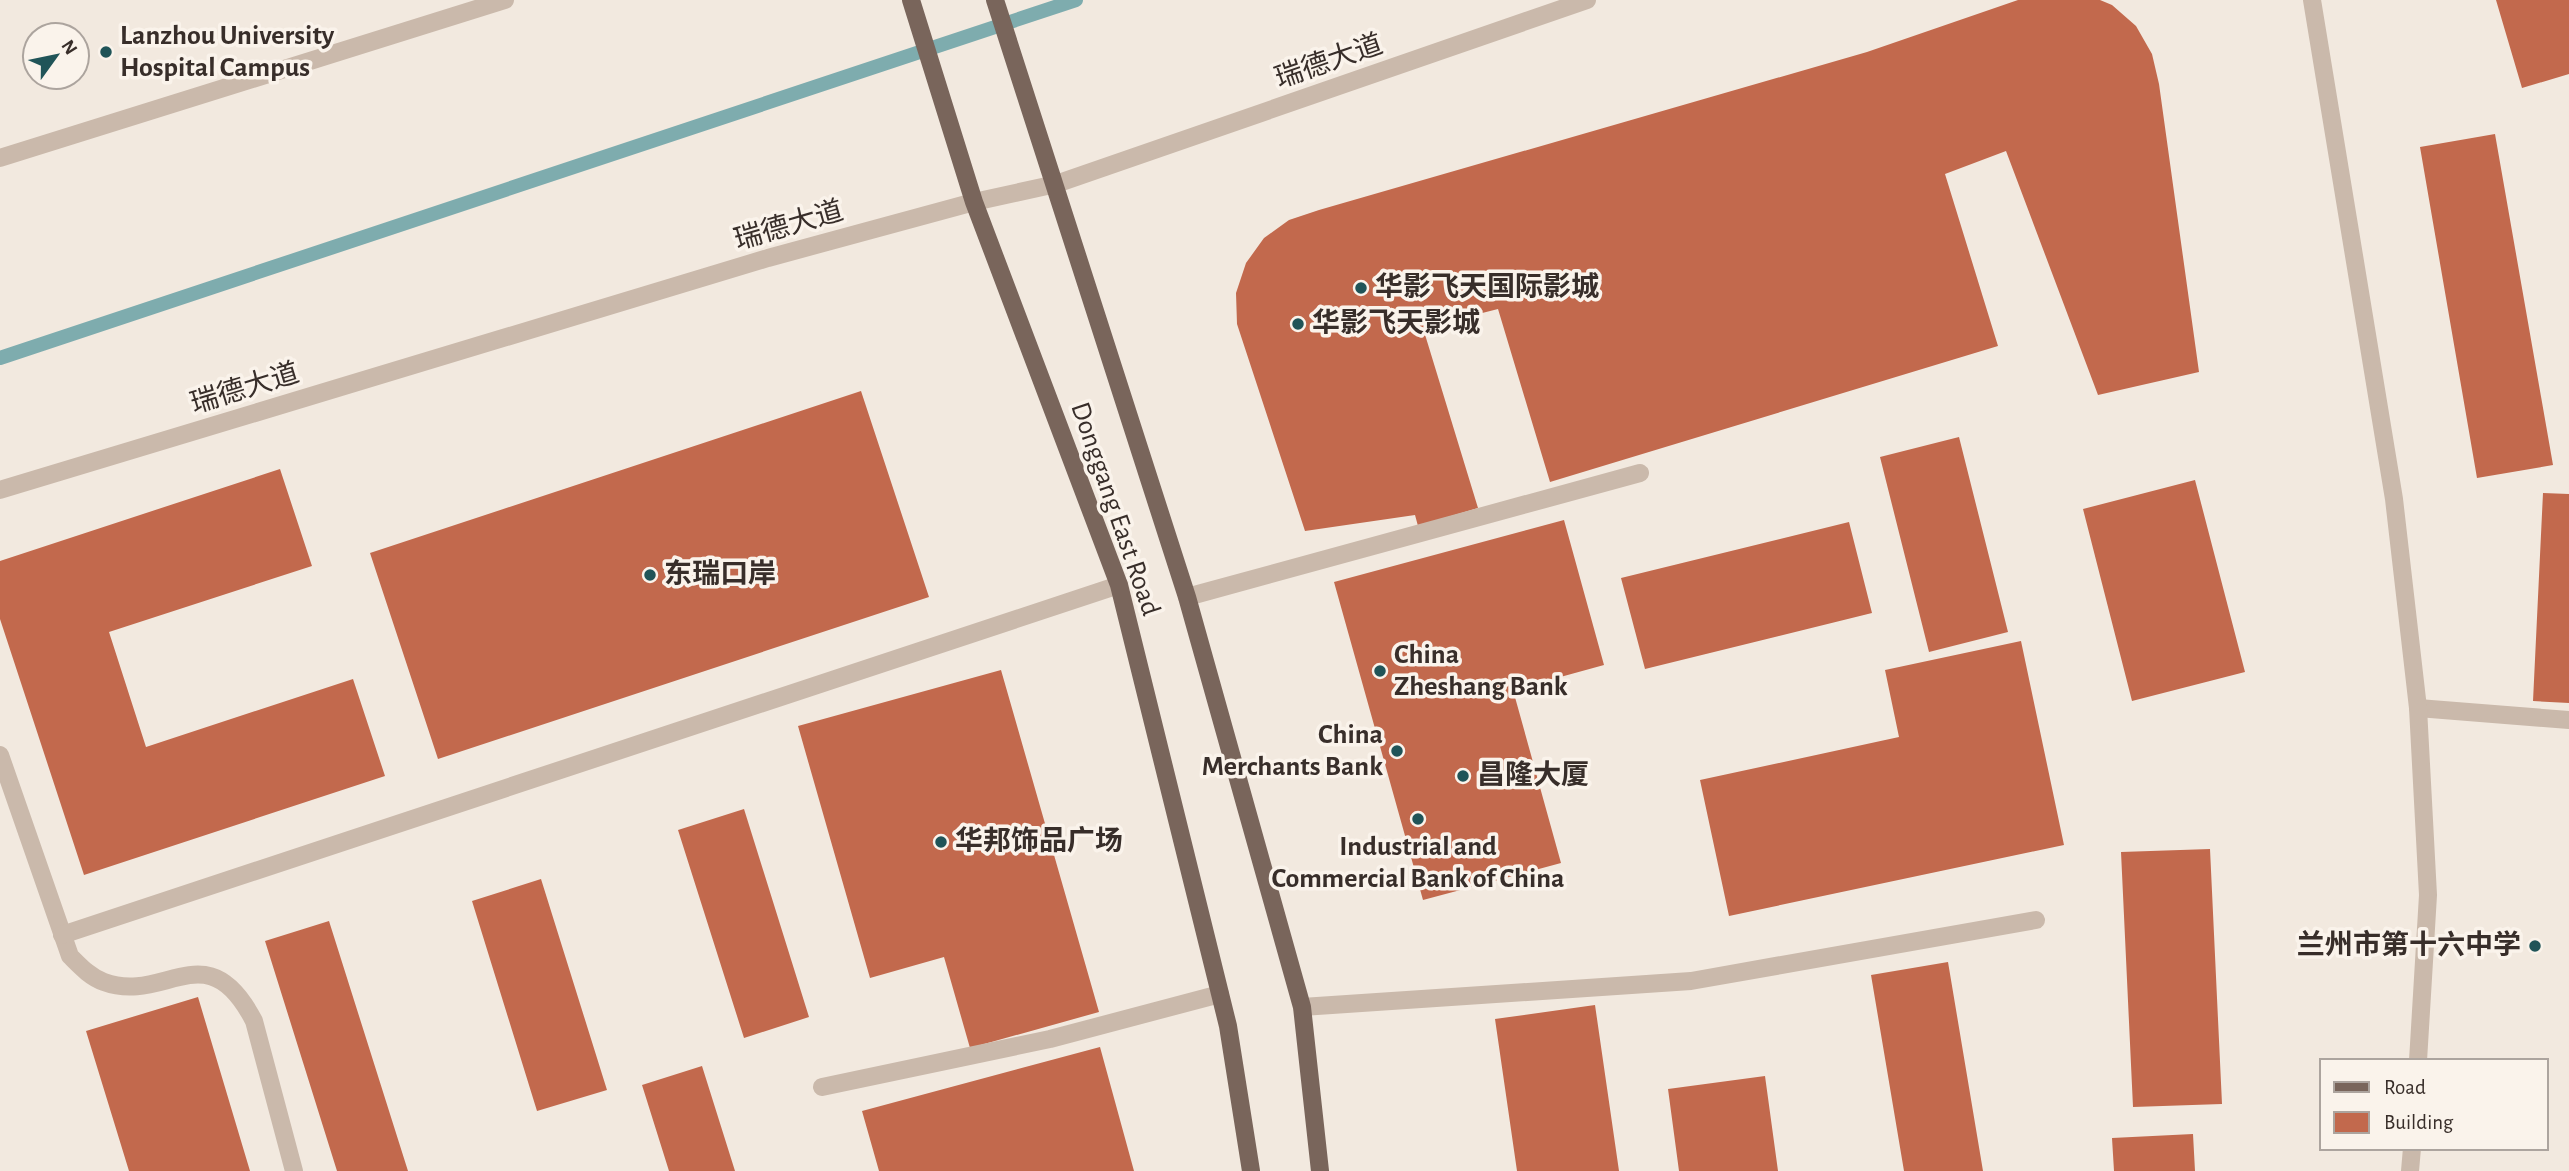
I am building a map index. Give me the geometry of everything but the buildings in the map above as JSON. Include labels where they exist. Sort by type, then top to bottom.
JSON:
[{"type":"main road","name":"Donggang East Road","points":[[911,0],[974,202],[1119,585],[1220,994],[1251,1171]]},
{"type":"main road","name":"Donggang East Road","points":[[995,0],[1186,597],[1302,1007],[1320,1171]]},
{"type":"street","points":[[0,158],[505,0]]},
{"type":"street","name":"瑞德大道","points":[[0,490],[768,258],[974,202],[1056,184],[1587,0]]},
{"type":"street","points":[[2312,0],[2395,499],[2418,708],[2428,895],[2418,1059]]},
{"type":"street","points":[[1186,597],[1640,473]]},
{"type":"street","points":[[62,935],[1119,585]]},
{"type":"street","points":[[2418,708],[2569,720]]},
{"type":"street","points":[[0,755],[70,956],[86,971],[104,982],[127,986],[191,973],[212,977],[230,987],[244,1002],[254,1021],[294,1171]]},
{"type":"street","points":[[1302,1007],[1691,981],[2036,919]]},
{"type":"street","points":[[822,1087],[1050,1039],[1220,994]]},
{"type":"street","points":[[2410,1171],[2412,1150]]},
{"type":"waterway","points":[[0,358],[1076,0]]},
{"type":"place","name":"Lanzhou University Hospital Campus","points":[[106,52]]},
{"type":"place","name":"华影飞天国际影城","points":[[1361,288]]},
{"type":"place","name":"华影飞天影城","points":[[1298,324]]},
{"type":"place","name":"东瑞口岸","points":[[650,575]]},
{"type":"place","name":"China Zheshang Bank","points":[[1380,671]]},
{"type":"place","name":"China Merchants Bank","points":[[1397,751]]},
{"type":"place","name":"昌隆大厦","points":[[1463,776]]},
{"type":"place","name":"Industrial and Commercial Bank of China","points":[[1418,819]]},
{"type":"place","name":"华邦饰品广场","points":[[941,842]]},
{"type":"place","name":"兰州市第十六中学","points":[[2535,946]]}]
